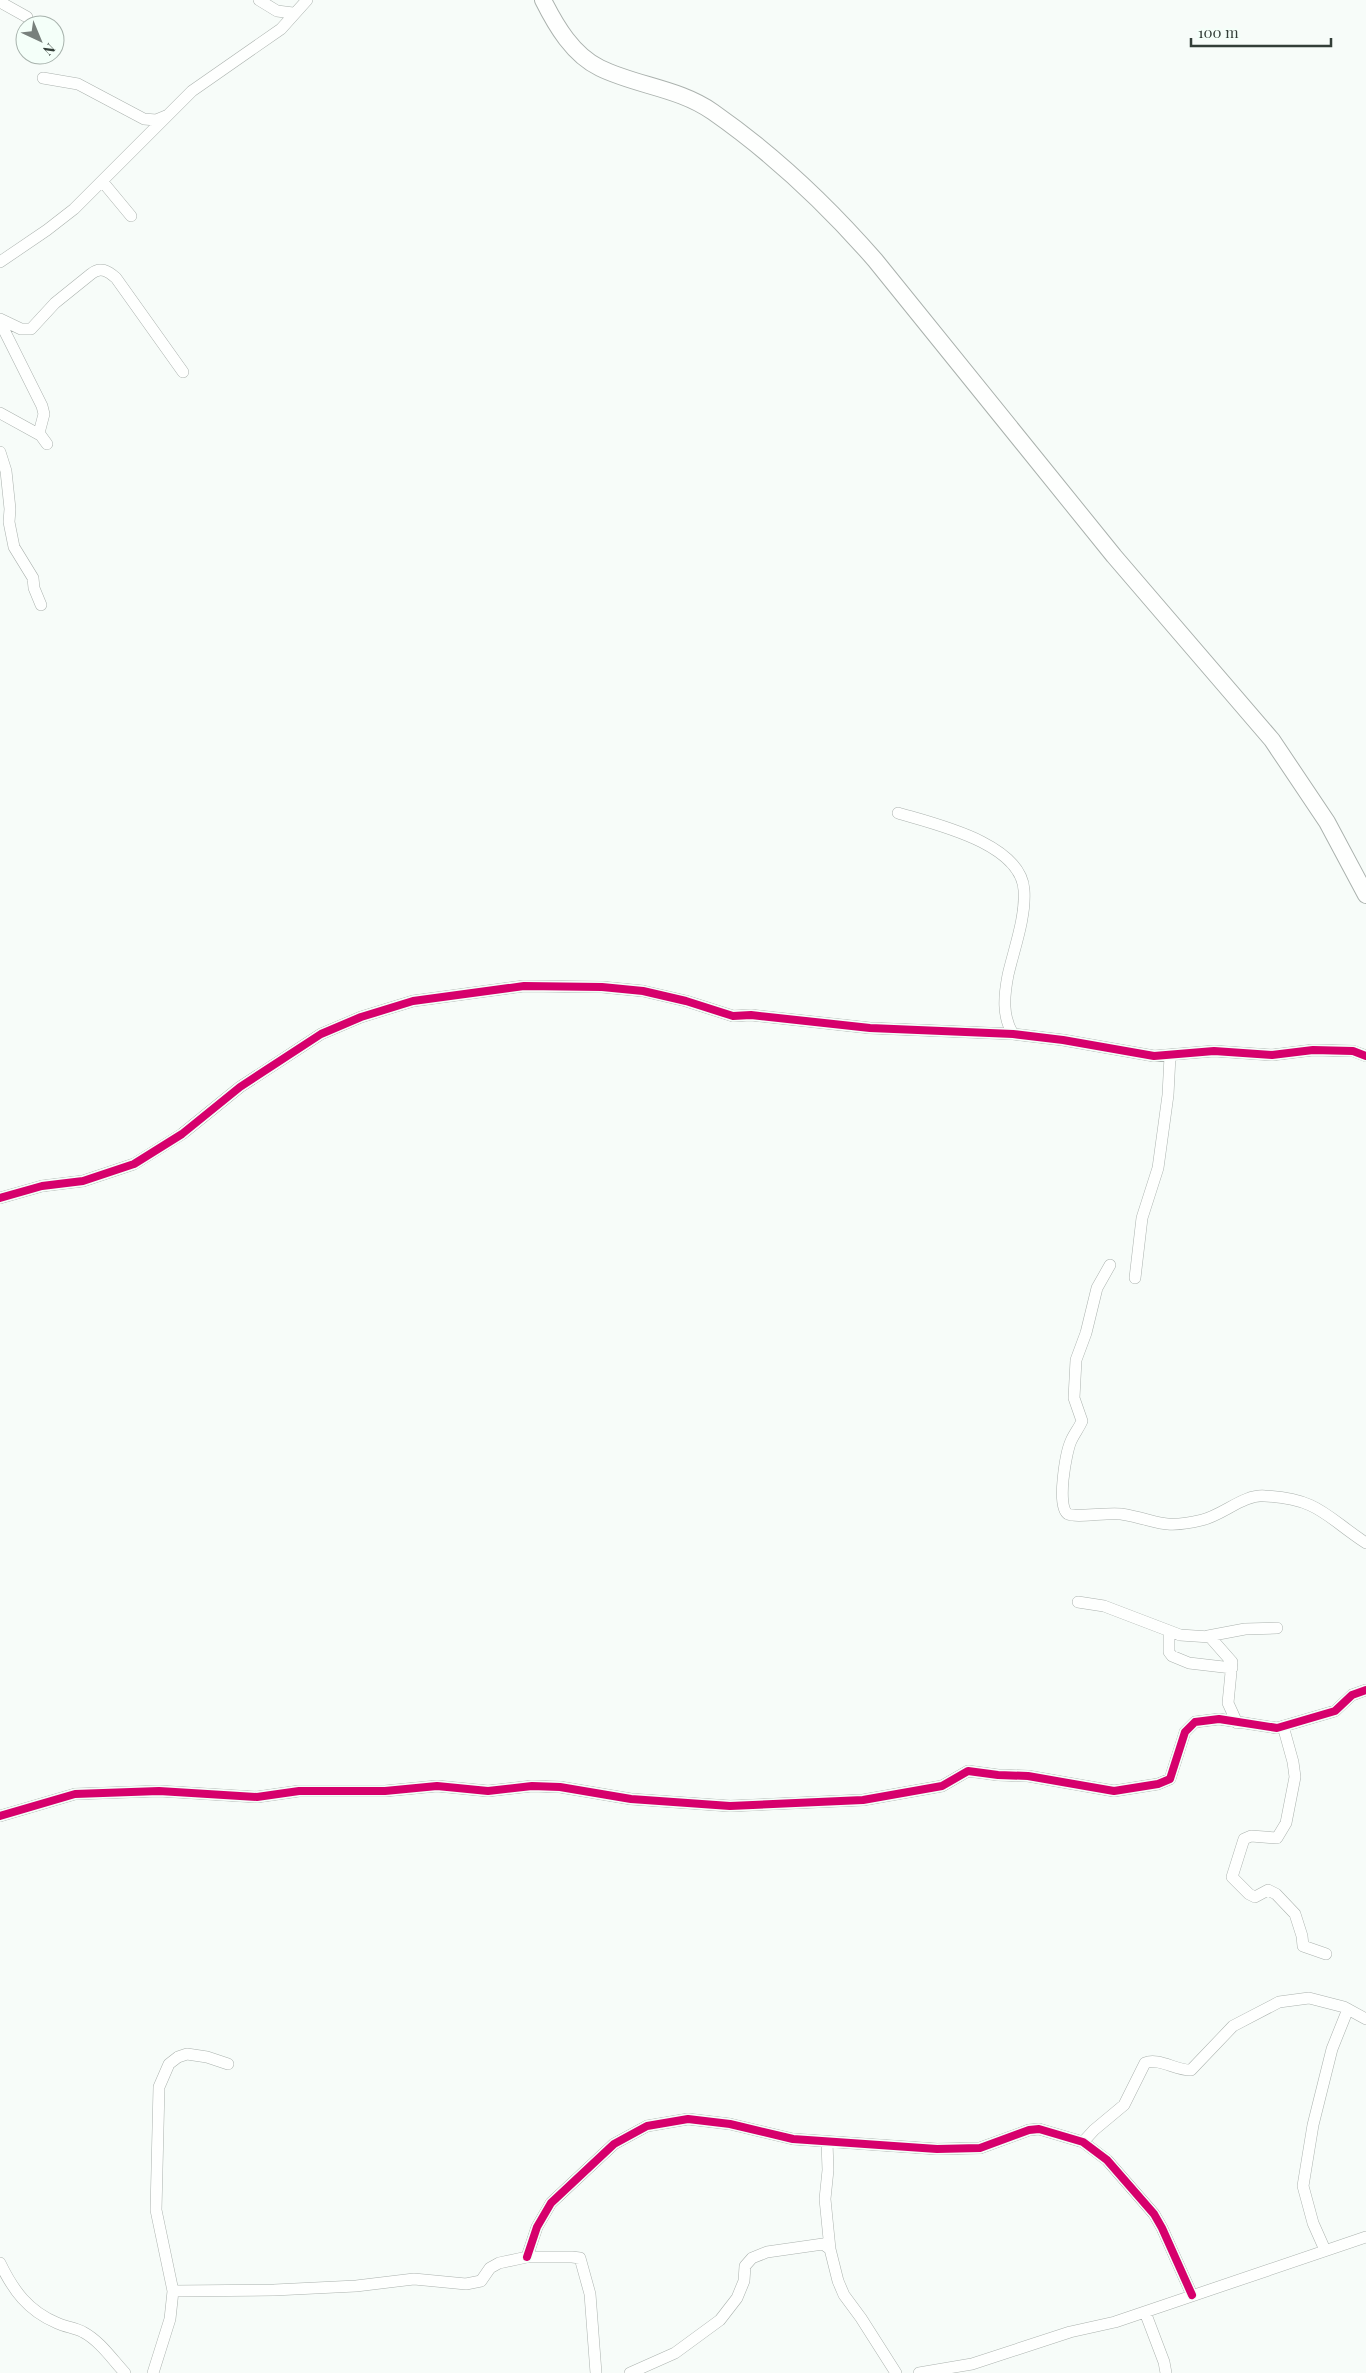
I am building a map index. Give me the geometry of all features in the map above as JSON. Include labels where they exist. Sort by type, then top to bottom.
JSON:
[{"type":"main road","points":[[543,0],[564,35],[575,49],[589,61],[615,74],[701,104],[754,144],[811,193],[847,229],[875,260],[1114,556],[1272,740],[1327,822],[1366,895]]},
{"type":"street","points":[[259,0],[277,11],[294,14]]},
{"type":"street","points":[[0,262],[57,223],[170,115],[192,91],[281,29],[307,0]]},
{"type":"street","points":[[0,2],[23,15]]},
{"type":"street","points":[[43,78],[78,84],[144,119],[156,120],[170,115]]},
{"type":"street","points":[[102,181],[131,216]]},
{"type":"street","points":[[0,318],[21,328],[31,329],[55,303],[96,270],[106,271],[116,278],[183,372]]},
{"type":"street","points":[[0,322],[44,410],[43,439],[0,413]]},
{"type":"street","points":[[0,452],[6,471],[10,509],[9,522],[14,547],[34,578],[34,588],[41,605]]},
{"type":"street","points":[[898,813],[965,835],[1001,852],[1019,870],[1023,880],[1024,898],[1004,1003],[1007,1024],[1013,1034]]},
{"type":"street","points":[[0,1198],[42,1186],[84,1181],[134,1164],[182,1134],[240,1087],[321,1034],[361,1017],[413,1001],[439,996],[524,986],[602,987],[644,991],[736,1016],[751,1015],[870,1028],[1013,1034],[1063,1040],[1123,1052],[1170,1056],[1214,1051],[1272,1055],[1313,1050],[1353,1051],[1366,1056]]},
{"type":"street","points":[[1135,1278],[1142,1218],[1158,1168],[1168,1095],[1170,1056]]},
{"type":"street","points":[[1110,1265],[1097,1288],[1086,1333],[1076,1360],[1074,1398],[1082,1421],[1070,1442],[1062,1480],[1062,1501],[1066,1512],[1070,1515],[1116,1513],[1152,1523],[1172,1526],[1213,1516],[1255,1496],[1290,1498],[1309,1503],[1327,1513],[1366,1543]]},
{"type":"street","points":[[1078,1602],[1104,1606],[1180,1635],[1208,1636],[1244,1629],[1277,1628]]},
{"type":"street","points":[[1169,1631],[1169,1652],[1172,1656],[1189,1663],[1232,1668]]},
{"type":"street","points":[[1208,1636],[1231,1662],[1228,1703],[1237,1723]]},
{"type":"street","points":[[0,1816],[83,1794],[183,1791],[257,1797],[299,1791],[385,1791],[436,1786],[488,1791],[532,1786],[560,1787],[630,1799],[730,1806],[803,1804],[863,1800],[916,1789],[938,1787],[968,1771],[1028,1776],[1099,1789],[1122,1791],[1158,1784],[1172,1778],[1185,1732],[1195,1722],[1219,1719],[1273,1728],[1335,1711],[1352,1695],[1366,1690]]},
{"type":"street","points":[[1283,1726],[1294,1771],[1286,1823],[1277,1838],[1251,1836],[1244,1839],[1232,1877],[1248,1894],[1256,1897],[1267,1890],[1276,1894],[1295,1914],[1303,1946],[1326,1954]]},
{"type":"street","points":[[1083,2142],[1094,2130],[1124,2105],[1142,2066],[1147,2062],[1184,2071],[1191,2070],[1233,2026],[1286,2000],[1309,1998],[1348,2009],[1366,2019]]},
{"type":"street","points":[[1325,2250],[1312,2223],[1303,2186],[1313,2125],[1332,2049],[1348,2009]]},
{"type":"street","points":[[153,2373],[170,2319],[173,2291],[156,2210],[159,2087],[169,2064],[178,2057],[187,2054],[207,2057],[228,2064]]},
{"type":"street","points":[[527,2257],[537,2227],[552,2203],[614,2144],[647,2126],[688,2119],[730,2124],[784,2138],[937,2149],[980,2148],[1030,2130],[1039,2129],[1083,2142],[1107,2160],[1154,2214],[1192,2295]]},
{"type":"street","points":[[827,2142],[828,2170],[825,2200],[830,2249],[838,2281],[844,2294],[862,2318],[896,2373]]},
{"type":"street","points":[[919,2373],[972,2364],[1070,2332],[1115,2322],[1366,2237]]},
{"type":"street","points":[[630,2373],[676,2353],[720,2320],[737,2298],[744,2281],[745,2266],[752,2258],[767,2252],[817,2244],[827,2245],[830,2249]]},
{"type":"street","points":[[173,2291],[274,2290],[356,2286],[414,2279],[466,2284],[481,2281],[494,2265],[527,2257],[580,2258],[590,2294],[596,2373]]},
{"type":"street","points":[[0,2263],[16,2293],[24,2302],[48,2319],[83,2332],[105,2350],[125,2373]]},
{"type":"street","points":[[1145,2312],[1164,2362],[1166,2373]]},
{"type":"cycle path","points":[[0,1198],[42,1186],[83,1181],[134,1164],[182,1134],[240,1087],[321,1034],[361,1017],[413,1001],[524,986],[602,987],[643,991],[686,1001],[733,1016],[751,1015],[870,1028],[1013,1034],[1063,1040],[1154,1056],[1214,1051],[1272,1055],[1313,1050],[1353,1051],[1366,1056]]},
{"type":"cycle path","points":[[0,1816],[75,1794],[159,1791],[257,1797],[299,1791],[385,1791],[437,1786],[488,1791],[532,1786],[560,1787],[631,1799],[730,1806],[863,1800],[942,1786],[968,1771],[1028,1776],[1114,1791],[1158,1784],[1170,1779],[1185,1732],[1195,1722],[1219,1719],[1277,1728],[1335,1711],[1352,1695],[1366,1690]]},
{"type":"cycle path","points":[[527,2257],[537,2227],[551,2203],[614,2144],[647,2126],[688,2119],[730,2124],[793,2139],[937,2149],[980,2148],[1029,2130],[1039,2129],[1083,2142],[1107,2160],[1154,2214],[1192,2295]]}]
